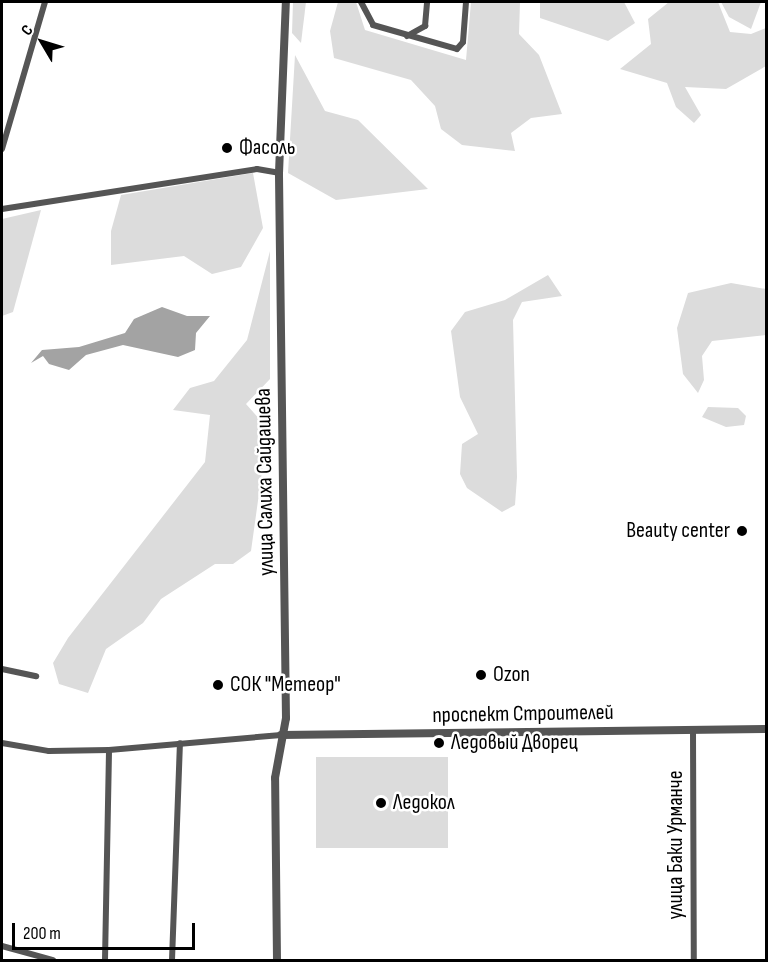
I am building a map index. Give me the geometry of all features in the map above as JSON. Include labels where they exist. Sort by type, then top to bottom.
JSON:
[{"type":"street","points":[[2,149],[45,2]]},
{"type":"street","name":"улица Салиха Сайдашева","points":[[277,960],[275,778],[281,735],[286,718],[279,173],[286,2]]},
{"type":"street","points":[[361,2],[373,25],[457,49],[463,42],[466,2]]},
{"type":"street","points":[[406,36],[425,26],[428,2]]},
{"type":"street","points":[[2,209],[257,169],[279,173]]},
{"type":"street","points":[[2,669],[36,676]]},
{"type":"street","name":"проспект Строителей","points":[[281,735],[766,729]]},
{"type":"street","name":"улица Баки Урманче","points":[[693,730],[694,960]]},
{"type":"street","points":[[2,743],[49,751],[109,750],[281,735]]},
{"type":"street","points":[[172,960],[180,743]]},
{"type":"street","points":[[105,960],[109,750]]},
{"type":"street","points":[[2,946],[54,960]]},
{"type":"shaded area","points":[[293,2],[306,2],[301,43],[292,33]]},
{"type":"shaded area","points":[[338,2],[356,2],[365,30],[466,60],[471,2],[520,2],[519,34],[539,55],[562,114],[531,118],[511,133],[515,151],[462,145],[441,129],[435,106],[411,80],[334,58],[330,31]]},
{"type":"shaded area","points":[[540,2],[624,2],[635,23],[608,41],[540,18]]},
{"type":"shaded area","points":[[669,2],[718,2],[730,32],[751,34],[766,28],[766,66],[726,89],[685,87],[701,115],[694,123],[676,107],[667,83],[620,69],[651,44],[648,19]]},
{"type":"shaded area","points":[[721,2],[761,2],[751,29],[729,17]]},
{"type":"shaded area","points":[[295,55],[325,111],[358,120],[428,189],[336,200],[288,173]]},
{"type":"shaded area","points":[[253,173],[263,228],[241,267],[212,274],[184,256],[111,265],[111,231],[121,195]]},
{"type":"shaded area","points":[[41,210],[13,312],[2,316],[2,219]]},
{"type":"shaded area","points":[[270,251],[270,379],[246,404],[268,429],[251,551],[233,564],[215,564],[161,599],[143,623],[106,649],[88,693],[59,684],[53,663],[68,638],[205,462],[210,415],[173,410],[190,388],[214,381],[247,340]]},
{"type":"shaded area","points":[[548,275],[562,296],[522,302],[513,320],[517,477],[515,505],[502,512],[467,488],[460,474],[462,444],[478,434],[460,397],[451,331],[465,312],[505,300]]},
{"type":"shaded area","points":[[731,283],[766,289],[766,335],[712,341],[702,356],[704,380],[698,393],[683,374],[677,328],[688,293]]},
{"type":"shaded area","points":[[162,307],[187,316],[210,316],[196,333],[195,350],[178,357],[123,345],[86,355],[69,370],[49,364],[43,356],[31,363],[42,350],[79,347],[125,333],[134,319]]},
{"type":"shaded area","points":[[708,407],[738,408],[746,416],[744,425],[726,427],[702,417]]},
{"type":"shaded area","name":"Ледокол","points":[[316,757],[448,757],[448,848],[316,848]]},
{"type":"place","name":"Фасоль","points":[[227,148]]},
{"type":"place","name":"Beauty center","points":[[742,531]]},
{"type":"place","name":"Ozon","points":[[481,675]]},
{"type":"place","name":"СОК \"Метеор\"","points":[[218,685]]},
{"type":"place","name":"Ледовый Дворец","points":[[439,743]]},
{"type":"place","name":"Ледокол","points":[[381,803]]}]
